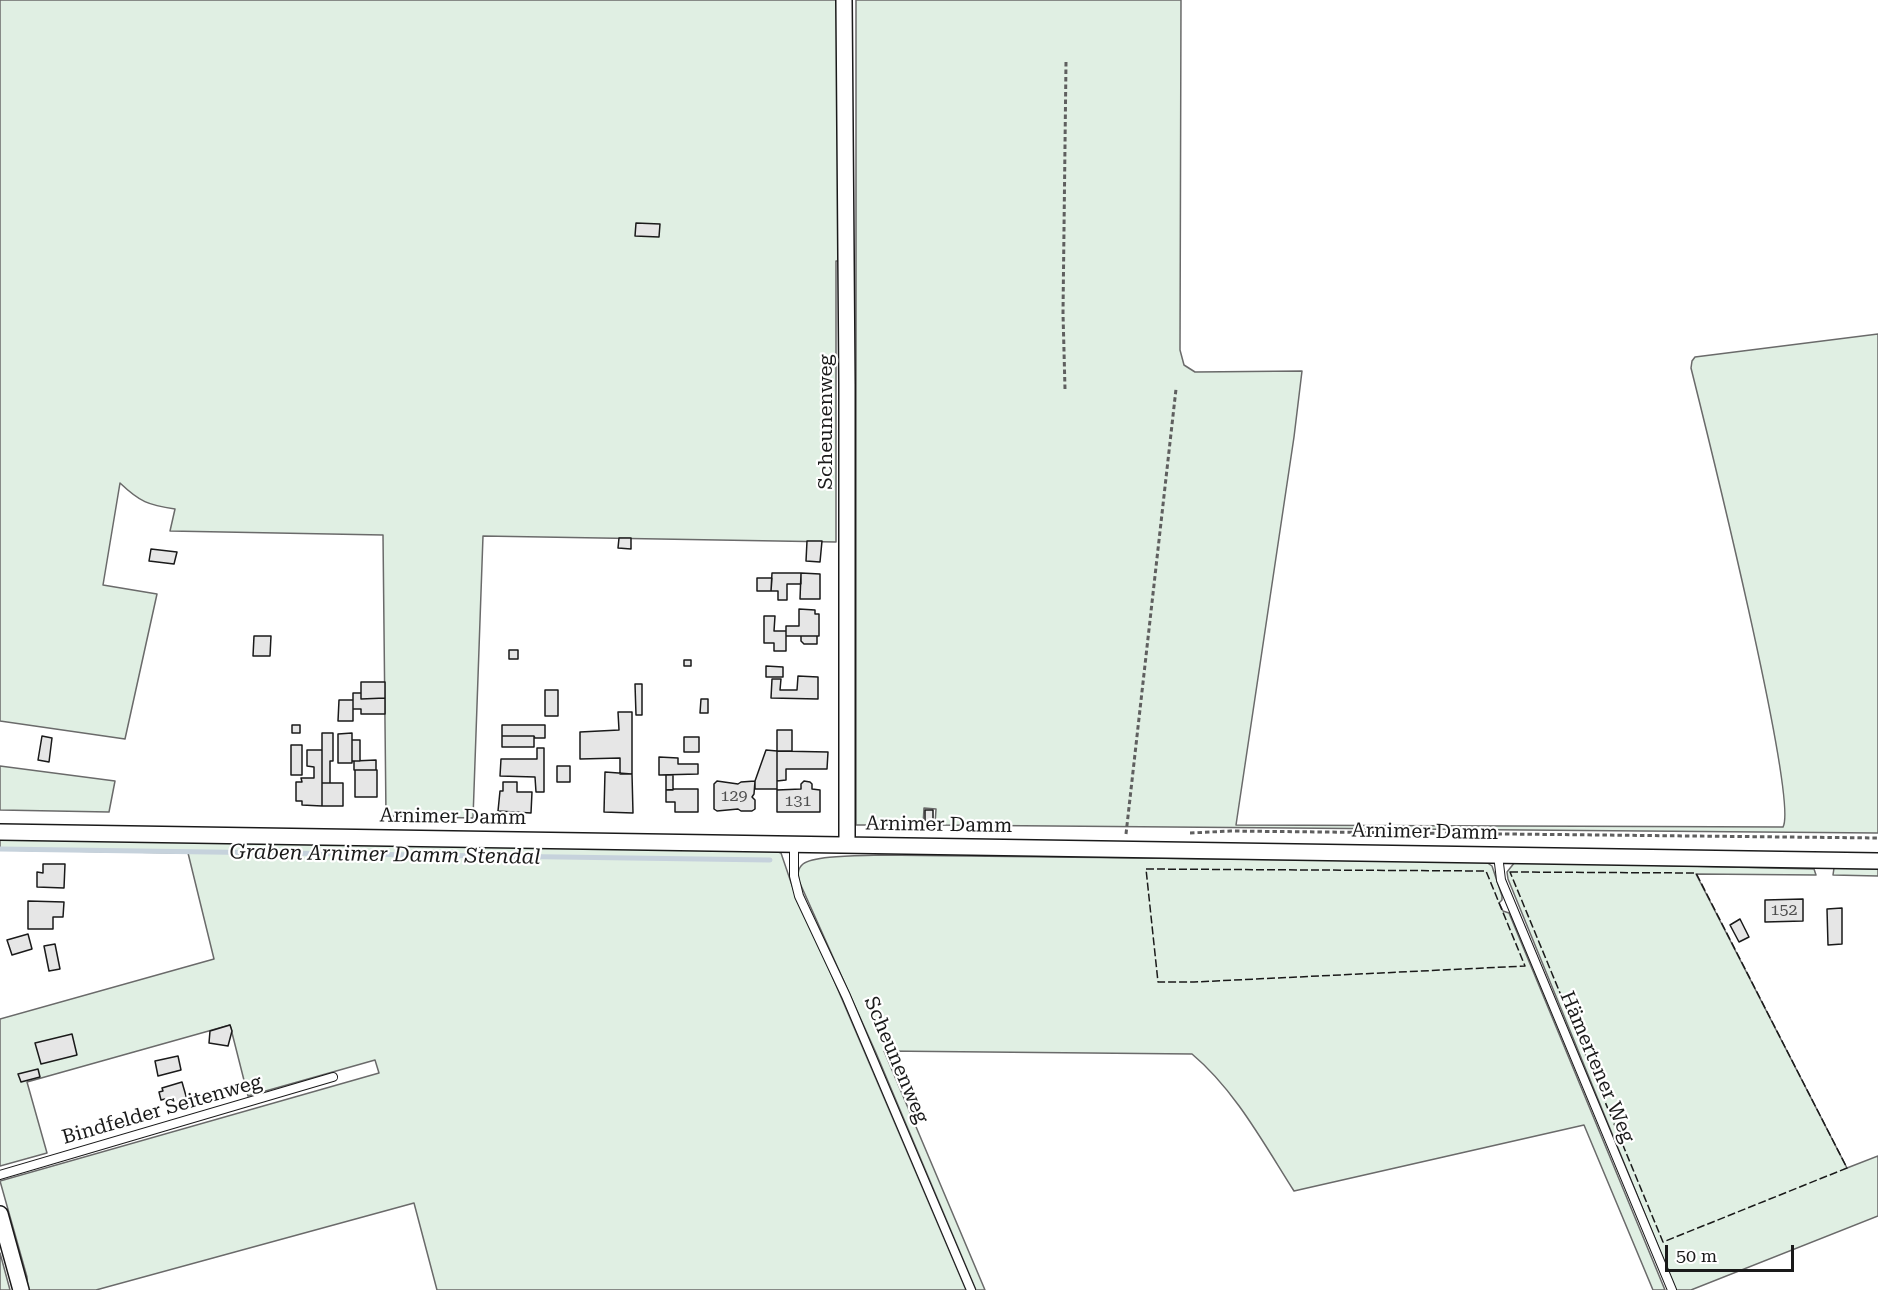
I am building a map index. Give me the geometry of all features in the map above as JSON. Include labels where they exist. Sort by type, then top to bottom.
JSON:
[{"type":"street","name":"Scheunenweg","points":[[844,0],[847,845]]},
{"type":"street","name":"Arnimer Damm","points":[[0,832],[1878,861]]},
{"type":"street","points":[[0,1214],[21,1290]]},
{"type":"lane","name":"Scheunenweg","points":[[794,844],[794,876],[799,896],[846,996],[971,1290]]},
{"type":"lane","name":"Hämertener Weg","points":[[1498,854],[1501,880],[1672,1290]]},
{"type":"lane","name":"Bindfelder Seitenweg","points":[[0,1175],[333,1077]]},
{"type":"path","points":[[1065,389],[1063,313],[1066,62]]},
{"type":"path","points":[[1125,848],[1176,389]]},
{"type":"path","points":[[1184,833],[1254,831],[1878,838]]},
{"type":"green space","points":[[0,0],[838,0],[840,261],[836,261],[836,542],[483,536],[473,818],[386,816],[383,535],[170,531],[175,509],[145,502],[120,483],[103,585],[157,594],[125,739],[0,721]]},
{"type":"green space","points":[[856,0],[1181,0],[1180,350],[1184,365],[1195,372],[1302,371],[1236,825],[1783,827],[1784,802],[1765,685],[1691,368],[1692,361],[1695,357],[1878,334],[1878,833],[935,825],[936,809],[924,808],[923,825],[856,825]]},
{"type":"green space","points":[[0,766],[115,781],[109,812],[0,810]]},
{"type":"green space","points":[[0,839],[775,851],[781,853],[797,900],[824,957],[966,1290],[437,1290],[414,1203],[96,1290],[28,1290],[27,1277],[0,1181],[379,1073],[375,1060],[248,1096],[230,1025],[27,1082],[47,1153],[0,1166],[0,1019],[214,959],[188,853],[0,850]]},
{"type":"green space","points":[[879,855],[1486,862],[1492,866],[1502,896],[1499,903],[1503,911],[1509,913],[1665,1290],[1653,1290],[1584,1125],[1294,1191],[1235,1101],[1222,1084],[1192,1054],[884,1051],[985,1290],[976,1290],[876,1053],[799,881],[800,868],[809,861],[828,857]]},
{"type":"green space","points":[[1515,862],[1814,869],[1816,875],[1696,874],[1847,1168],[1878,1156],[1878,1216],[1691,1290],[1676,1290],[1508,879],[1507,872]]},
{"type":"green space","points":[[1834,868],[1878,869],[1878,876],[1833,875]]},
{"type":"green space","points":[[0,1253],[10,1290],[0,1290]]},
{"type":"building","points":[[636,223],[660,224],[659,237],[635,236]]},
{"type":"building","points":[[619,538],[631,538],[631,549],[618,548]]},
{"type":"building","points":[[807,541],[822,541],[820,562],[806,561]]},
{"type":"building","points":[[151,549],[177,552],[174,564],[149,561]]},
{"type":"building","points":[[772,573],[801,573],[801,584],[787,584],[787,600],[778,600],[778,591],[771,591]]},
{"type":"building","points":[[801,573],[820,574],[820,599],[800,599]]},
{"type":"building","points":[[757,578],[772,578],[771,591],[757,591]]},
{"type":"building","points":[[799,609],[815,610],[815,614],[819,614],[819,636],[786,636],[786,626],[799,626]]},
{"type":"building","points":[[764,616],[775,616],[774,631],[786,631],[786,651],[774,651],[774,643],[764,643]]},
{"type":"building","points":[[254,636],[271,636],[270,656],[253,656]]},
{"type":"building","points":[[801,636],[817,636],[817,644],[804,644]]},
{"type":"building","points":[[509,650],[518,650],[518,659],[509,659]]},
{"type":"building","points":[[684,660],[691,660],[691,666],[684,666]]},
{"type":"building","points":[[766,666],[783,667],[783,677],[766,677]]},
{"type":"building","points":[[798,676],[818,677],[818,699],[771,698],[772,679],[781,679],[780,690],[797,690]]},
{"type":"building","points":[[361,682],[385,682],[385,698],[361,699]]},
{"type":"building","points":[[635,684],[642,684],[642,715],[636,715]]},
{"type":"building","points":[[545,690],[558,690],[558,716],[545,716]]},
{"type":"building","points":[[353,693],[361,693],[361,699],[385,698],[385,714],[361,714],[361,709],[353,709]]},
{"type":"building","points":[[701,699],[708,699],[708,713],[700,713]]},
{"type":"building","points":[[339,700],[353,700],[353,721],[338,721]]},
{"type":"building","points":[[618,712],[632,712],[632,774],[620,774],[620,758],[580,759],[580,732],[619,730]]},
{"type":"building","points":[[292,725],[300,725],[300,733],[292,733]]},
{"type":"building","points":[[502,725],[545,725],[545,738],[502,736]]},
{"type":"building","points":[[777,730],[792,730],[792,751],[777,751]]},
{"type":"building","points":[[322,733],[333,733],[330,783],[322,783]]},
{"type":"building","points":[[352,733],[352,763],[338,763],[338,734]]},
{"type":"building","points":[[42,736],[52,738],[49,762],[38,760]]},
{"type":"building","points":[[502,736],[534,736],[534,747],[502,747]]},
{"type":"building","points":[[684,737],[699,737],[699,752],[684,752]]},
{"type":"building","points":[[352,740],[360,740],[360,761],[352,761]]},
{"type":"building","points":[[291,745],[302,745],[302,775],[291,775]]},
{"type":"building","points":[[537,748],[544,748],[544,792],[536,792],[535,777],[500,776],[501,759],[537,759]]},
{"type":"building","points":[[307,750],[322,750],[322,806],[302,805],[302,801],[296,801],[296,782],[302,782],[301,778],[314,778],[314,767],[307,766]]},
{"type":"building","points":[[766,750],[777,751],[777,789],[755,789],[755,781]]},
{"type":"building","points":[[777,751],[828,752],[827,769],[786,769],[786,780],[777,781]]},
{"type":"building","points":[[659,757],[678,758],[678,764],[698,764],[698,774],[659,775]]},
{"type":"building","points":[[376,760],[376,770],[354,770],[354,761]]},
{"type":"building","points":[[557,766],[570,766],[570,782],[557,782]]},
{"type":"building","points":[[355,770],[377,770],[377,797],[355,797]]},
{"type":"building","points":[[605,772],[632,774],[633,813],[604,812]]},
{"type":"building","points":[[666,775],[673,775],[673,790],[666,790]]},
{"type":"building","points":[[717,781],[738,784],[755,781],[752,797],[755,800],[755,809],[752,811],[738,809],[717,811],[714,809],[714,784]]},
{"type":"building","points":[[804,781],[812,784],[812,789],[820,790],[820,812],[777,812],[777,790],[801,789]]},
{"type":"building","points":[[503,782],[517,782],[517,792],[532,792],[531,813],[498,811]]},
{"type":"building","points":[[322,783],[343,783],[343,806],[322,806]]},
{"type":"building","points":[[698,789],[698,812],[675,812],[675,802],[666,802],[666,790]]},
{"type":"building","points":[[925,810],[933,810],[933,824],[925,824]]},
{"type":"building","points":[[43,864],[65,864],[64,888],[37,887],[37,872],[43,873]]},
{"type":"building","points":[[1803,899],[1803,921],[1765,922],[1765,900]]},
{"type":"building","points":[[28,901],[64,902],[63,917],[53,917],[53,929],[28,929]]},
{"type":"building","points":[[1842,908],[1842,944],[1828,945],[1827,909]]},
{"type":"building","points":[[1740,919],[1749,937],[1739,942],[1730,925]]},
{"type":"building","points":[[28,934],[32,949],[12,955],[7,940]]},
{"type":"building","points":[[55,944],[60,969],[49,971],[44,946]]},
{"type":"building","points":[[230,1025],[232,1031],[228,1046],[209,1043],[210,1031]]},
{"type":"building","points":[[72,1034],[77,1055],[41,1064],[35,1043]]},
{"type":"building","points":[[178,1056],[181,1070],[158,1076],[155,1061]]},
{"type":"building","points":[[38,1069],[40,1077],[21,1082],[18,1074]]},
{"type":"building","points":[[182,1082],[188,1103],[168,1108],[165,1099],[161,1100],[159,1092],[163,1091],[162,1088]]},
{"type":"waterway","name":"Graben Arnimer Damm Stendal","points":[[0,849],[770,860]]},
{"type":"fence","points":[[1146,869],[1486,871],[1525,966],[1158,982],[1146,869]]},
{"type":"fence","points":[[1510,872],[1696,873],[1847,1168],[1663,1242],[1510,872]]}]
